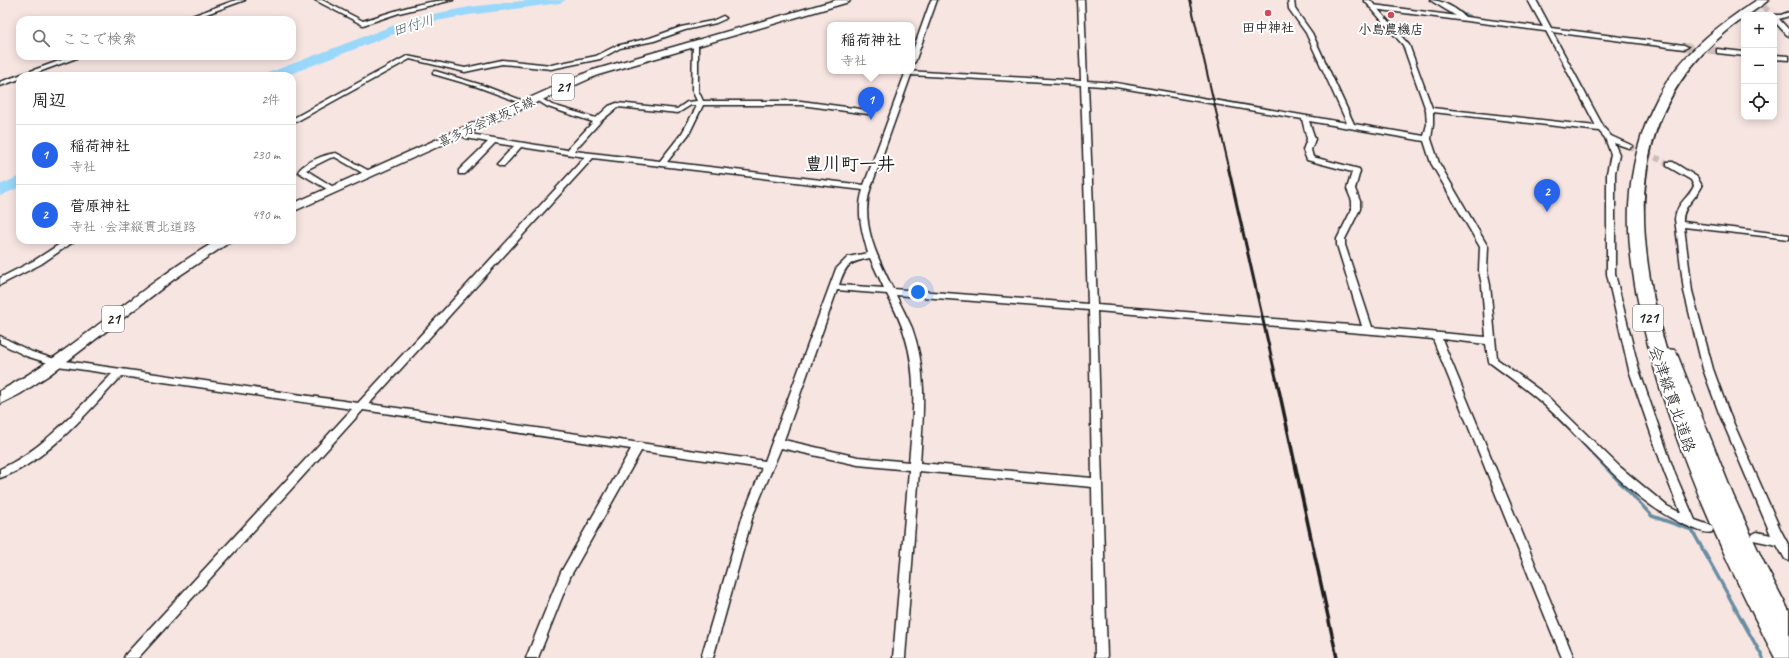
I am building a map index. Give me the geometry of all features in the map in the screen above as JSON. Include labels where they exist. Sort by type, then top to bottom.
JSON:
[{"type":"highway","name":"会津縦貫北道路","points":[[1771,11],[1742,13],[1710,40],[1680,73],[1664,96],[1644,150],[1638,182],[1636,211],[1639,263],[1645,304],[1654,344],[1683,431],[1726,540],[1786,658]]},
{"type":"highway","name":"会津縦貫北道路","points":[[1741,22],[1717,42],[1687,75],[1662,120],[1651,152],[1647,185],[1646,240],[1649,266],[1666,347],[1688,407],[1764,585],[1789,632]]},
{"type":"main road","name":"喜多方会津坂下線","points":[[296,206],[594,73],[846,0]]},
{"type":"main road","name":"21","points":[[0,398],[58,363],[148,293],[189,263],[220,244]]},
{"type":"street","points":[[196,16],[242,0]]},
{"type":"street","points":[[318,0],[363,23],[397,12],[450,0]]},
{"type":"street","points":[[915,54],[934,0]]},
{"type":"street","points":[[1081,0],[1083,84],[1093,309],[1101,658]]},
{"type":"street","points":[[1291,0],[1292,9],[1309,33],[1351,125]]},
{"type":"street","points":[[1367,0],[1406,45],[1429,110],[1430,124],[1427,138],[1438,170],[1484,247],[1483,271],[1486,285],[1492,360],[1543,398],[1616,470],[1663,509],[1691,523],[1708,529]]},
{"type":"street","points":[[1433,0],[1463,18]]},
{"type":"street","points":[[1532,0],[1601,129],[1608,138],[1615,154],[1611,173],[1611,274],[1634,370],[1670,474],[1691,523]]},
{"type":"street","points":[[1373,7],[1684,47]]},
{"type":"street","points":[[1771,11],[1782,17],[1789,14]]},
{"type":"street","points":[[1771,11],[1789,34]]},
{"type":"street","points":[[296,120],[409,56],[465,70],[502,62],[551,67],[598,58],[618,47],[652,40],[683,28],[714,22],[723,18]]},
{"type":"street","points":[[662,163],[690,127],[698,111],[700,103],[694,90],[696,44]]},
{"type":"street","points":[[1720,51],[1741,54]]},
{"type":"street","points":[[1777,57],[1789,58]]},
{"type":"street","points":[[33,72],[67,60]]},
{"type":"street","points":[[915,72],[1126,86],[1427,138]]},
{"type":"street","points":[[435,73],[480,86],[526,103]]},
{"type":"street","points":[[899,658],[920,405],[917,365],[906,327],[873,255],[866,229],[863,204],[907,74]]},
{"type":"street","points":[[0,84],[16,78]]},
{"type":"street","points":[[537,98],[550,106],[598,121]]},
{"type":"street","points":[[568,152],[612,107],[617,105],[678,111],[686,104],[700,103],[801,104],[868,112]]},
{"type":"street","points":[[1429,110],[1601,129]]},
{"type":"street","points":[[1305,117],[1311,139],[1307,150],[1310,158],[1356,171],[1351,188],[1356,201],[1356,208],[1342,239],[1341,245],[1368,329]]},
{"type":"street","points":[[460,133],[568,152],[868,188]]},
{"type":"street","points":[[1608,138],[1629,146]]},
{"type":"street","points":[[462,172],[494,140]]},
{"type":"street","points":[[501,164],[520,144]]},
{"type":"street","points":[[332,190],[302,172],[303,169],[328,156],[336,155],[369,173]]},
{"type":"street","points":[[130,658],[591,155]]},
{"type":"street","points":[[1670,164],[1694,179],[1698,186],[1696,194],[1687,199],[1680,210],[1680,224],[1688,291],[1708,369],[1724,413],[1780,541],[1789,556]]},
{"type":"street","points":[[1680,224],[1789,237]]},
{"type":"street","points":[[0,282],[32,266],[66,244]]},
{"type":"street","points":[[707,658],[748,515],[767,465],[778,443],[840,269],[846,262],[873,255]]},
{"type":"street","points":[[834,287],[1093,309],[1368,329],[1490,341]]},
{"type":"street","points":[[1436,336],[1568,658]]},
{"type":"street","points":[[0,339],[35,356],[58,363],[767,465]]},
{"type":"street","points":[[0,474],[20,465],[56,437],[121,371]]},
{"type":"street","points":[[778,443],[858,461],[1096,483]]},
{"type":"street","points":[[532,658],[565,575],[638,447]]},
{"type":"street","points":[[1757,537],[1780,541]]},
{"type":"waterway","name":"田付川","points":[[283,72],[417,21],[469,11],[560,0]]},
{"type":"waterway","points":[[1458,12],[1470,16],[1477,23]]},
{"type":"waterway","name":"田付川","points":[[0,191],[16,183]]},
{"type":"waterway","points":[[1577,437],[1652,516],[1692,530],[1763,658]]},
{"type":"tunnel","points":[[1757,0],[1769,12]]},
{"type":"tunnel","points":[[1684,47],[1720,51]]},
{"type":"tunnel","points":[[1629,146],[1670,164]]},
{"type":"railway","points":[[1190,0],[1229,167]]},
{"type":"railway","points":[[1228,166],[1277,382]]},
{"type":"railway","points":[[1277,381],[1337,658]]},
{"type":"place","name":"田中神社","points":[[1268,13]]},
{"type":"place","name":"小島農機店","points":[[1391,15]]},
{"type":"place","name":"稲荷神社","points":[[871,120]]},
{"type":"place","name":"菅原神社","points":[[1547,212]]},
{"type":"district","name":"豊川町一井","points":[[850,164]]}]
